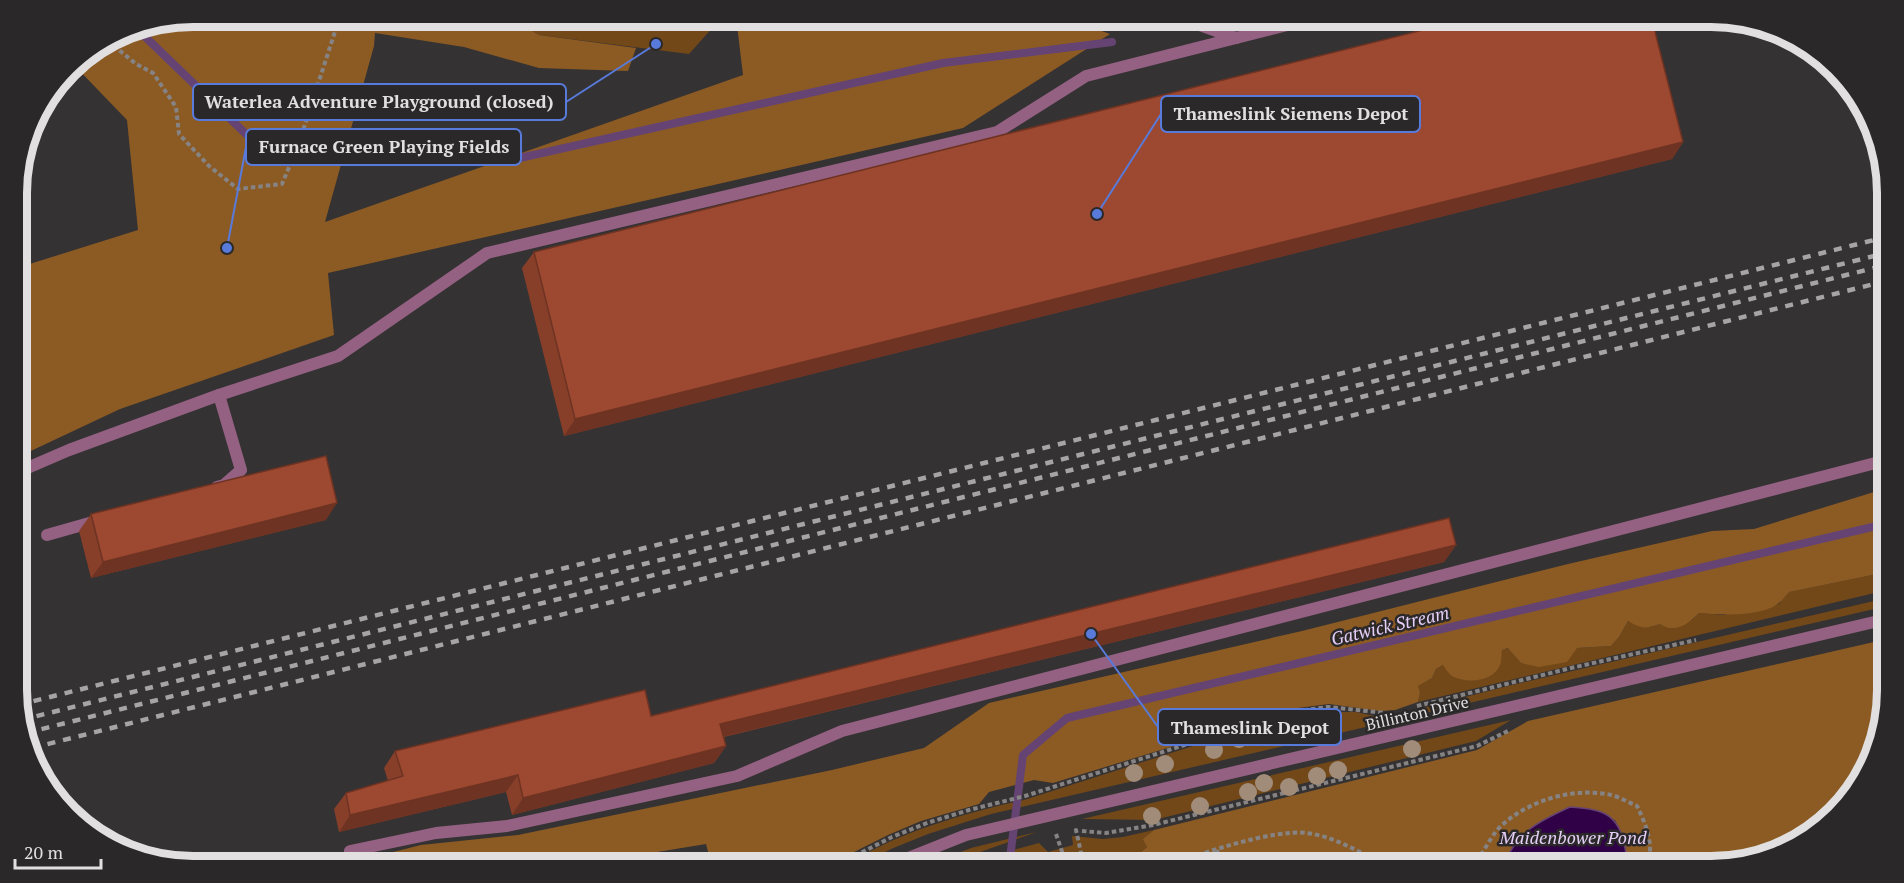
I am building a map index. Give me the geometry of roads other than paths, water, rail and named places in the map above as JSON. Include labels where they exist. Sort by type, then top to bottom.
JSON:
[{"type":"street","points":[[1206,27],[1236,38]]},
{"type":"street","points":[[27,468],[69,450],[219,395],[338,356],[487,253],[997,132],[1086,76],[1280,27]]},
{"type":"street","points":[[202,491],[224,485],[241,470],[219,395]]},
{"type":"street","points":[[350,851],[436,833],[507,826],[737,776],[842,731],[1877,463]]},
{"type":"street","points":[[46,535],[113,516]]},
{"type":"street","name":"Billinton Drive","points":[[913,856],[966,835],[1877,621]]},
{"type":"water","name":"Maidenbower Pond","points":[[1570,807],[1605,814],[1617,824],[1621,832],[1626,856],[1507,856],[1522,836],[1548,818]]},
{"type":"waterway","points":[[143,35],[273,160],[511,160],[943,63],[1112,42]]},
{"type":"waterway","name":"Gatwick Stream","points":[[1010,856],[1023,755],[1067,718],[1877,526]]},
{"type":"railway","points":[[28,703],[1877,239]]},
{"type":"railway","points":[[29,718],[1877,255]]},
{"type":"railway","points":[[33,731],[1877,267]]},
{"type":"railway","points":[[38,747],[1877,283]]},
{"type":"place","name":"Waterlea Adventure Playground (closed)","points":[[656,44]]},
{"type":"place","name":"Thameslink Siemens Depot","points":[[1097,214]]},
{"type":"place","name":"Furnace Green Playing Fields","points":[[227,248]]},
{"type":"place","name":"Thameslink Depot","points":[[1091,634]]}]
